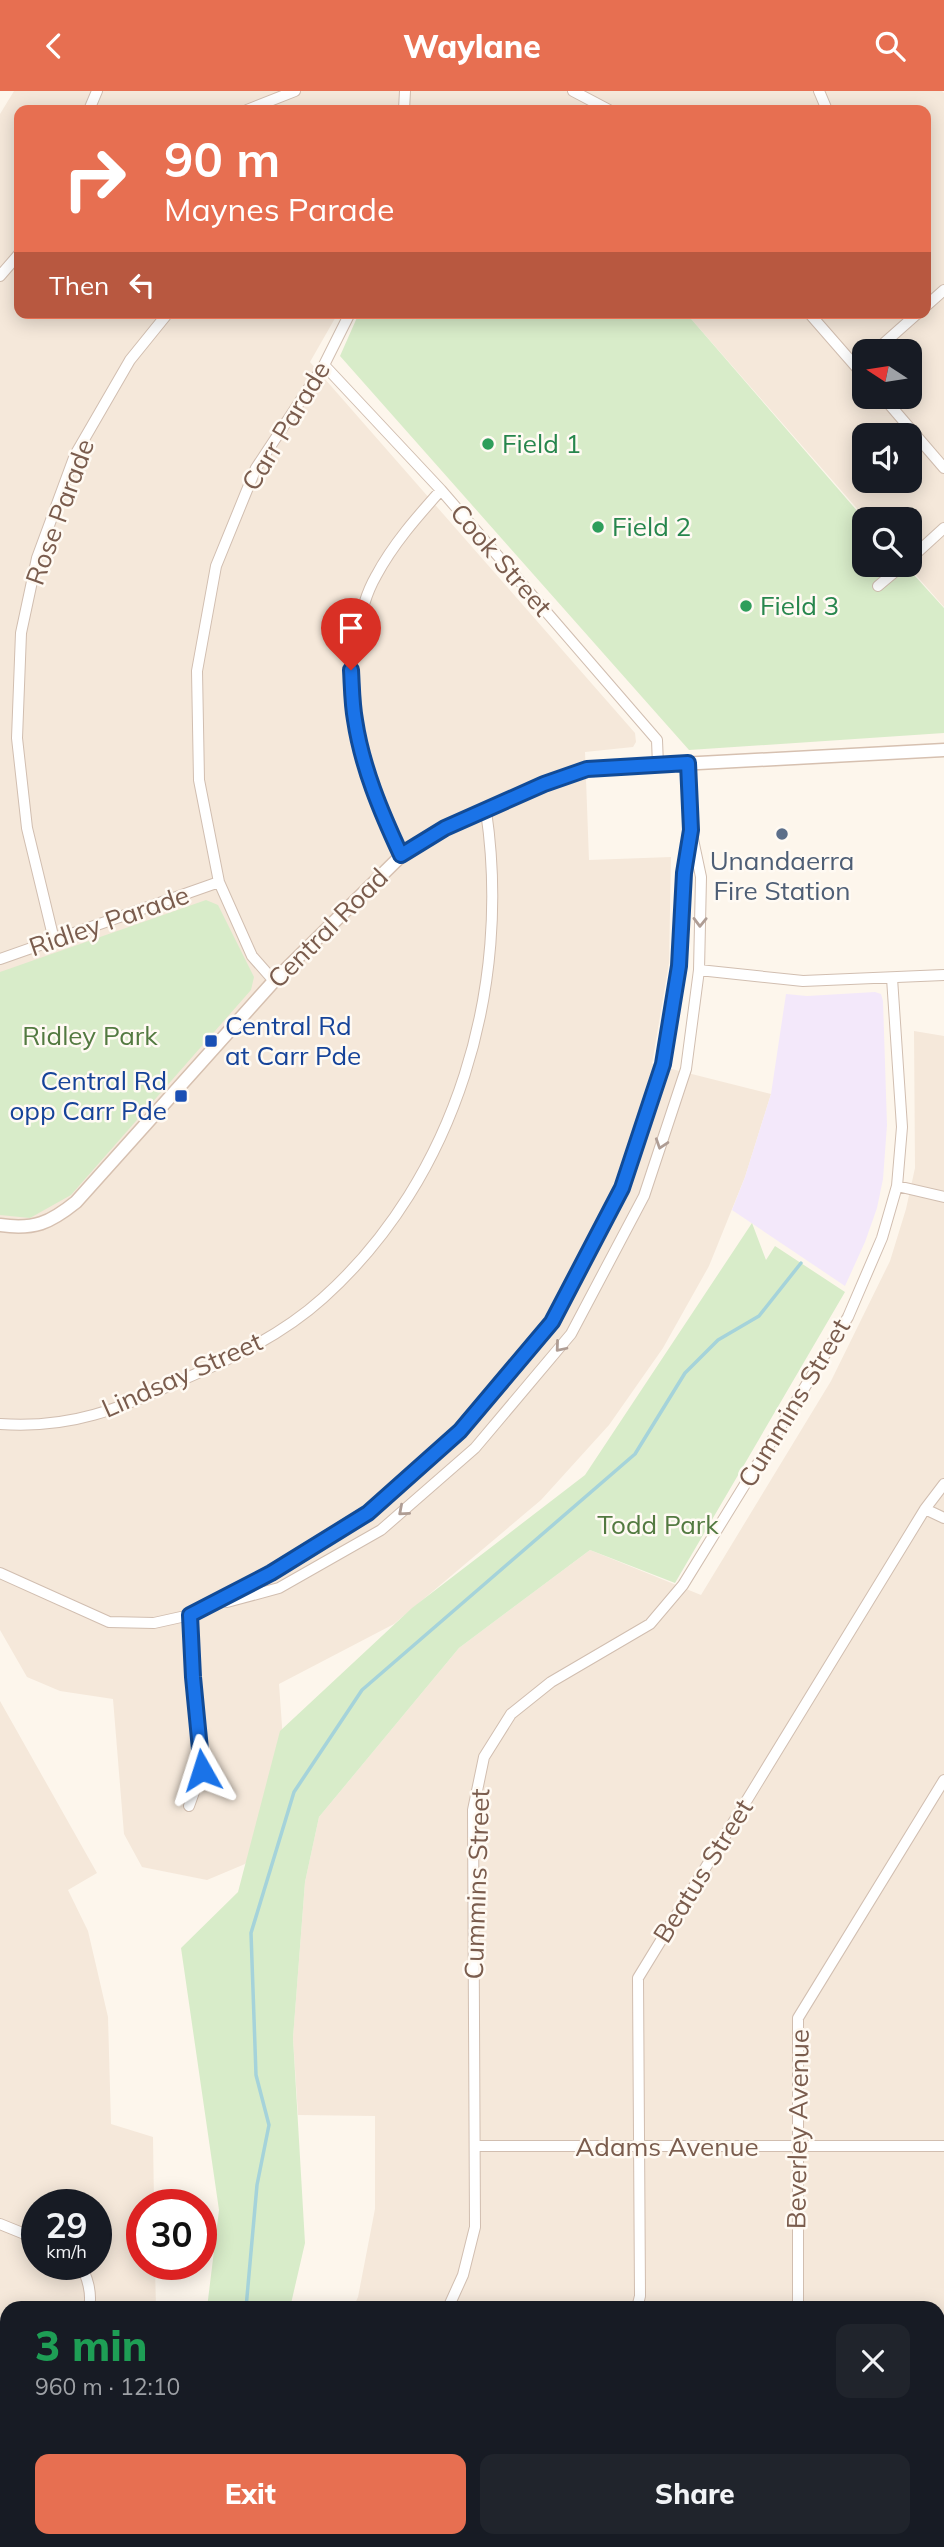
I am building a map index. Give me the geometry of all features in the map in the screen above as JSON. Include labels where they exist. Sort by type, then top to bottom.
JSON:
[{"type":"main road","name":"Central Road","points":[[0,1225],[32,1227],[61,1214],[76,1202],[275,981],[401,855],[431,835],[544,784],[587,769],[944,750]]},
{"type":"street","points":[[260,105],[295,91]]},
{"type":"street","points":[[573,91],[600,105]]},
{"type":"street","points":[[0,275],[14,260]]},
{"type":"street","name":"Rose Parade","points":[[54,940],[27,828],[21,777],[17,738],[21,633],[37,558],[75,455],[130,361],[163,319]]},
{"type":"street","name":"Carr Parade","points":[[275,981],[252,956],[219,882],[199,780],[197,671],[216,566],[256,468],[324,365],[347,319]]},
{"type":"street","points":[[815,319],[852,355]]},
{"type":"street","points":[[889,339],[911,319]]},
{"type":"street","name":"Cook Street","points":[[324,365],[441,490],[657,740],[657,765]]},
{"type":"street","points":[[893,409],[944,468]]},
{"type":"street","points":[[401,855],[363,760],[354,717],[351,670],[361,613],[375,577],[408,527],[441,490]]},
{"type":"street","points":[[922,548],[944,528]]},
{"type":"street","points":[[878,586],[889,577]]},
{"type":"street","points":[[210,1606],[279,1588],[381,1530],[475,1448],[571,1334],[644,1196],[686,1069],[699,971],[701,877],[691,830],[688,763]]},
{"type":"street","name":"Lindsay Street","points":[[0,1424],[58,1424],[92,1415],[128,1404],[239,1355],[277,1333],[323,1298],[374,1246],[412,1190],[438,1142],[474,1044],[484,1001],[492,944],[494,887],[486,811]]},
{"type":"street","points":[[0,1573],[109,1622],[154,1623],[190,1615],[271,1573],[368,1513],[460,1431],[552,1322],[622,1188],[663,1064],[679,966],[684,873],[691,830]]},
{"type":"street","name":"Ridley Parade","points":[[0,958],[219,882]]},
{"type":"street","points":[[699,971],[803,981],[944,975]]},
{"type":"street","name":"Cummins Street","points":[[451,2301],[463,2275],[475,2227],[473,1810],[484,1757],[511,1714],[551,1682],[650,1624],[683,1585],[848,1317],[882,1238],[897,1186],[902,1127],[892,978]]},
{"type":"street","points":[[897,1186],[944,1197]]},
{"type":"street","name":"Beatus Street","points":[[638,2301],[638,1978],[925,1509],[944,1484]]},
{"type":"street","points":[[925,1509],[944,1518]]},
{"type":"street","points":[[190,1615],[202,1770],[190,1806]]},
{"type":"street","name":"Beverley Avenue","points":[[798,2301],[798,2018],[944,1780]]},
{"type":"street","name":"Adams Avenue","points":[[475,2146],[944,2146]]},
{"type":"street","points":[[0,2224],[21,2233]]},
{"type":"street","points":[[86,2280],[90,2301]]},
{"type":"shaded area","points":[[14,91],[942,91],[944,607],[918,577],[922,577],[922,507],[856,507],[691,319],[931,319],[931,105],[14,105],[14,319],[335,319],[310,362],[635,733],[636,742],[633,747],[585,752],[589,860],[671,857],[669,963],[652,1064],[771,1094],[745,1177],[709,1266],[663,1348],[609,1425],[541,1500],[394,1624],[279,1684],[285,1768],[278,1810],[245,1864],[207,1880],[142,1867],[124,1834],[113,1699],[60,1691],[27,1677],[0,1630],[0,114]]},
{"type":"shaded area","points":[[875,992],[881,994],[883,1001],[887,1125],[883,1179],[877,1208],[865,1242],[845,1286],[732,1210],[771,1094],[786,994],[807,996]]},
{"type":"shaded area","points":[[914,1031],[944,1036],[944,2301],[356,2301],[375,2209],[375,2116],[298,2115],[293,2038],[305,1882],[319,1817],[459,1648],[590,1550],[701,1595],[831,1381],[890,1261],[915,1168]]},
{"type":"shaded area","points":[[0,1701],[97,1873],[68,1890],[88,1931],[108,2017],[111,2124],[153,2137],[154,2189],[126,2189],[126,2280],[155,2280],[156,2301],[0,2301]]},
{"type":"green space","points":[[356,319],[691,319],[854,507],[852,577],[916,577],[944,608],[944,733],[689,750],[340,356]]},
{"type":"green space","name":"Ridley Park","points":[[206,900],[218,905],[254,977],[251,990],[71,1195],[30,1218],[0,1215],[0,972]]},
{"type":"green space","name":"Todd Park","points":[[752,1223],[766,1260],[775,1246],[845,1292],[675,1583],[590,1550],[459,1648],[319,1817],[305,1882],[293,2038],[305,2243],[292,2301],[208,2301],[210,2280],[217,2280],[219,2210],[181,1948],[238,1892],[280,1731],[412,1608],[585,1475]]},
{"type":"waterway","points":[[247,2301],[257,2185],[269,2125],[256,2075],[251,1933],[294,1792],[362,1690],[635,1454],[685,1373],[718,1340],[759,1316],[801,1263]]},
{"type":"place","name":"Field 1","points":[[488,444]]},
{"type":"place","name":"Field 2","points":[[598,527]]},
{"type":"place","name":"Field 3","points":[[746,606]]},
{"type":"place","name":"Unandaerra Fire Station","points":[[782,834]]},
{"type":"place","name":"Central Rd at Carr Pde","points":[[211,1041]]},
{"type":"place","name":"Central Rd opp Carr Pde","points":[[181,1096]]},
{"type":"route","points":[[202,1770],[190,1615],[271,1573],[368,1513],[460,1431],[552,1322],[622,1188],[663,1064],[679,966],[684,873],[691,830],[688,763],[587,769],[544,784],[445,828],[401,855],[363,760],[354,717],[351,670]]}]
